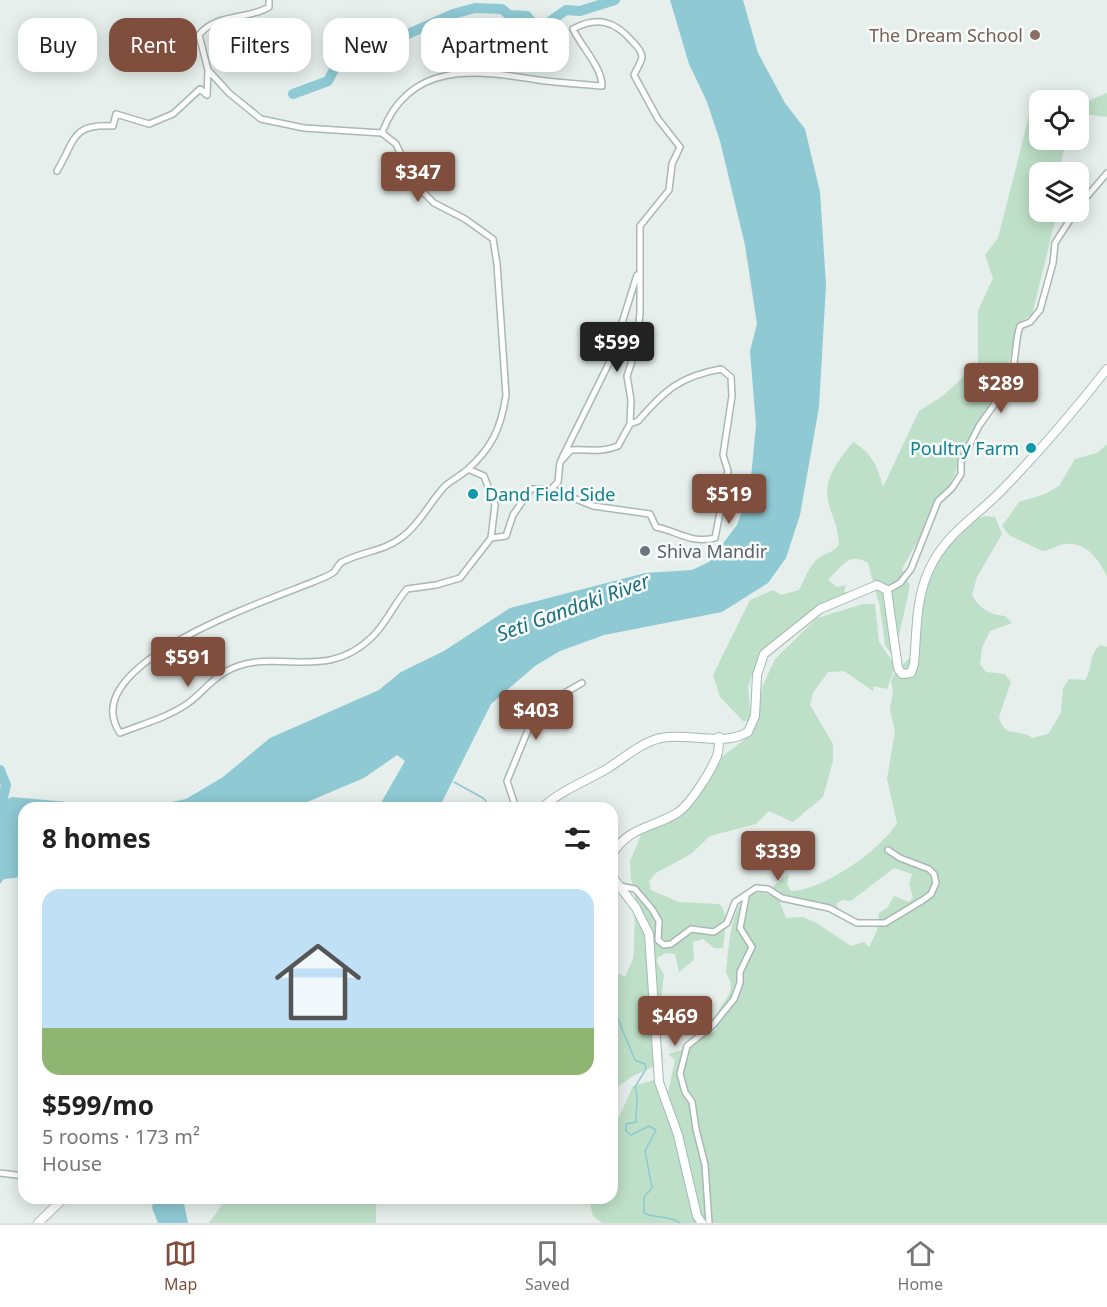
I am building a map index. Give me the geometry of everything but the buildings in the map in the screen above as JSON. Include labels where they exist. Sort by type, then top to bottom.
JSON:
[{"type":"main road","points":[[549,802],[561,792],[605,770],[652,741],[670,737],[743,735],[751,728],[755,716],[758,667],[769,650],[830,604],[877,585],[887,590],[898,668],[902,674],[908,674],[914,664],[914,635],[923,587],[944,544],[954,531],[1004,488],[1107,369]]},
{"type":"main road","points":[[618,844],[632,832],[678,813],[718,755],[719,737]]},
{"type":"main road","points":[[618,882],[636,908],[649,934],[659,1082],[678,1135],[697,1216],[702,1223]]},
{"type":"main road","points":[[38,1223],[58,1204]]},
{"type":"street","points":[[57,171],[78,131],[92,125],[113,126],[116,114],[149,124],[173,114],[200,89],[207,95],[208,70],[199,34],[206,25],[241,15],[260,13],[269,7],[269,0]]},
{"type":"street","points":[[382,133],[386,122],[405,96],[442,76],[460,71],[487,72],[602,86],[602,76],[582,48],[573,29],[584,23],[608,21],[621,27],[640,50],[642,58],[634,75],[658,119],[680,147],[672,164],[669,190],[640,226],[637,337],[627,376],[631,400],[630,424],[618,446],[602,452],[588,449],[571,450],[560,462]]},
{"type":"street","points":[[208,70],[229,93],[261,119],[304,128],[382,133],[396,144],[415,184],[434,203],[465,219],[492,239],[497,264],[506,395],[500,430],[468,469],[446,486],[402,538],[365,556],[341,562],[332,573],[279,593],[164,647],[130,675],[111,705],[112,720],[120,733],[166,717],[188,703],[226,671],[261,662],[325,663],[350,653],[373,636],[407,589],[460,578],[491,538],[495,505],[484,476],[468,469]]},
{"type":"street","points":[[1089,194],[1107,173]]},
{"type":"street","points":[[887,590],[906,577],[938,501],[952,488],[961,474],[961,462],[985,413],[999,398],[1000,389],[1006,386],[1015,360],[1016,336],[1020,326],[1030,322],[1040,310],[1053,263],[1055,243],[1069,222]]},
{"type":"street","points":[[551,489],[558,482],[560,462],[610,361],[639,270]]},
{"type":"street","points":[[491,538],[506,536],[513,515],[531,489],[551,489],[593,506],[650,514],[656,527],[674,531],[700,542],[715,538],[728,471],[723,455],[732,396],[731,377],[721,369],[703,372],[673,384],[638,421],[630,424]]},
{"type":"street","points":[[514,802],[507,780],[528,730],[524,720],[533,711],[582,683]]},
{"type":"street","points":[[709,1223],[705,1165],[692,1102],[685,1092],[680,1074],[687,1046],[713,1025],[734,999],[740,983],[740,972],[752,946],[740,928],[746,897],[756,888],[768,889],[782,898],[829,908],[857,923],[885,923],[931,894],[936,883],[934,874],[929,869],[900,858],[888,850]]},
{"type":"street","points":[[620,886],[635,889],[652,909],[659,921],[658,940],[664,945],[671,944],[691,929],[714,932],[727,923],[735,902],[743,895],[746,897]]},
{"type":"street","points":[[0,1173],[18,1175]]},
{"type":"green space","points":[[1107,93],[1107,116],[1089,115],[1090,100]]},
{"type":"green space","points":[[1029,116],[1029,150],[1064,150],[1061,162],[1029,162],[1029,222],[1055,222],[1032,315],[1018,323],[1004,382],[966,444],[954,476],[902,569],[910,586],[894,658],[885,645],[880,607],[868,563],[855,559],[850,560],[828,580],[837,587],[846,585],[844,591],[850,596],[818,607],[802,625],[760,652],[748,687],[751,721],[743,721],[720,697],[713,675],[750,600],[773,590],[781,595],[799,590],[814,562],[839,545],[828,500],[828,484],[838,462],[853,442],[873,461],[883,487],[919,411],[944,395],[978,363],[978,311],[993,278],[985,255],[998,238]]},
{"type":"green space","points":[[1107,444],[1107,576],[1100,563],[1090,552],[1079,545],[1065,544],[1042,551],[1009,535],[1002,526],[1019,502],[1045,494],[1059,486],[1075,459],[1097,453]]},
{"type":"green space","points":[[985,516],[995,517],[1002,534],[977,577],[972,595],[986,610],[1005,616],[1012,623],[990,631],[982,648],[980,664],[986,672],[1005,674],[1011,682],[999,717],[1001,724],[1008,731],[1032,738],[1048,734],[1061,713],[1063,688],[1069,679],[1085,680],[1096,649],[1100,645],[1107,647],[1107,1223],[602,1223],[593,1216],[590,1204],[618,1204],[618,1120],[633,1086],[654,1080],[659,1090],[667,1097],[675,1060],[668,1054],[689,1048],[702,1031],[712,1032],[717,1029],[717,1014],[729,995],[731,986],[726,973],[729,944],[736,913],[742,901],[751,894],[764,893],[781,900],[786,918],[803,917],[815,922],[851,946],[864,942],[869,947],[877,931],[879,913],[887,908],[894,896],[909,902],[913,898],[909,884],[912,874],[894,868],[851,901],[843,900],[836,904],[840,911],[824,903],[787,896],[770,889],[789,873],[787,884],[791,891],[819,884],[864,857],[889,834],[897,823],[887,779],[895,731],[890,710],[893,691],[891,681],[895,672],[915,653],[925,592],[940,554],[952,538],[967,525]]},
{"type":"green space","points":[[863,604],[875,604],[879,642],[892,661],[894,670],[887,689],[874,686],[873,691],[844,671],[828,672],[813,693],[810,705],[833,744],[833,761],[823,797],[793,822],[769,811],[756,824],[710,836],[691,854],[656,873],[649,881],[651,890],[679,902],[719,904],[725,919],[723,948],[714,948],[703,939],[693,942],[694,960],[679,972],[675,954],[666,953],[658,957],[657,962],[664,975],[658,1027],[663,1058],[661,1063],[633,1076],[618,1087],[618,973],[625,977],[633,959],[635,889],[631,880],[630,861],[641,835],[694,801],[720,758],[743,741],[753,724],[763,685],[775,659],[817,618]]},
{"type":"green space","points":[[222,1204],[376,1204],[376,1223],[209,1223]]},
{"type":"water","name":"Seti Gandaki River","points":[[670,0],[743,0],[758,53],[785,103],[805,129],[820,192],[826,285],[819,407],[800,515],[786,558],[768,583],[722,612],[604,635],[560,651],[535,666],[491,704],[442,802],[381,802],[405,761],[397,755],[364,778],[307,802],[172,802],[186,799],[223,777],[270,738],[379,690],[401,672],[444,651],[510,608],[645,573],[692,570],[709,562],[737,525],[750,488],[756,425],[750,351],[757,324],[745,245],[720,141],[707,102],[689,64]]},
{"type":"water","points":[[12,797],[68,802],[18,802],[18,878],[4,879],[0,884],[0,802]]},
{"type":"water","points":[[153,1204],[184,1204],[188,1223],[158,1223],[152,1208]]},
{"type":"waterway","points":[[293,94],[328,81],[336,66],[453,14],[475,8],[502,9],[509,15],[527,16],[534,25],[542,27],[566,10],[580,11],[615,0]]},
{"type":"waterway","points":[[0,770],[6,785],[0,810]]},
{"type":"waterway","points":[[454,782],[487,802]]},
{"type":"waterway","points":[[618,1019],[635,1060],[645,1064],[646,1069],[635,1087],[636,1122],[626,1124],[626,1131],[631,1135],[649,1126],[656,1130],[645,1151],[652,1188],[644,1197],[644,1213],[680,1223]]},
{"type":"place","name":"The Dream School","points":[[1035,35]]},
{"type":"place","name":"Poultry Farm","points":[[1031,448]]},
{"type":"place","name":"Dand Field Side","points":[[473,494]]},
{"type":"place","name":"Shiva Mandir","points":[[645,551]]}]
